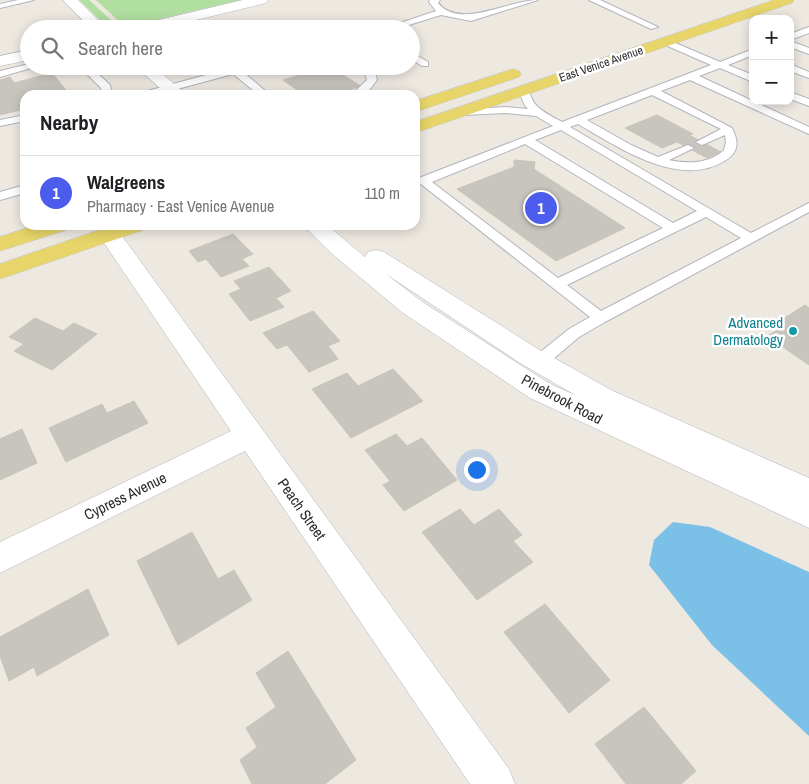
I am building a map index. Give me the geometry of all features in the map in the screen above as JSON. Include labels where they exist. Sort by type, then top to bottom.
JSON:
[{"type":"main road","points":[[666,42],[672,28],[749,0]]},
{"type":"main road","name":"East Venice Avenue","points":[[420,126],[787,0]]},
{"type":"main road","name":"East Venice Avenue","points":[[636,34],[659,26]]},
{"type":"main road","points":[[574,74],[600,57],[648,36],[659,26]]},
{"type":"main road","points":[[420,105],[526,70]]},
{"type":"main road","points":[[0,244],[43,230]]},
{"type":"main road","points":[[0,272],[122,230]]},
{"type":"street","points":[[70,0],[91,20]]},
{"type":"street","points":[[177,20],[261,0]]},
{"type":"street","points":[[0,62],[20,57]]},
{"type":"street","points":[[154,75],[172,90]]},
{"type":"street","name":"Peach Street","points":[[122,230],[250,435],[494,784]]},
{"type":"street","name":"Pinebrook Road","points":[[319,230],[339,248],[422,300],[603,398],[809,492]]},
{"type":"street","name":"Pinebrook Road","points":[[342,230],[422,300],[540,391],[809,514]]},
{"type":"street","name":"Cypress Avenue","points":[[0,558],[250,435]]},
{"type":"lane","points":[[0,6],[30,0]]},
{"type":"lane","points":[[436,0],[433,2],[441,12]]},
{"type":"lane","points":[[415,20],[441,12],[471,18],[534,0]]},
{"type":"lane","points":[[593,0],[659,26]]},
{"type":"lane","points":[[794,36],[809,30]]},
{"type":"lane","points":[[666,42],[749,77]]},
{"type":"lane","points":[[794,45],[809,51]]},
{"type":"lane","points":[[423,181],[749,54]]},
{"type":"lane","points":[[420,61],[425,64]]},
{"type":"lane","points":[[0,74],[20,69]]},
{"type":"lane","points":[[794,69],[809,75]]},
{"type":"lane","points":[[93,75],[106,87],[106,90]]},
{"type":"lane","points":[[180,90],[223,75]]},
{"type":"lane","points":[[240,75],[259,90]]},
{"type":"lane","points":[[364,90],[372,80],[372,75]]},
{"type":"lane","points":[[690,76],[809,132]]},
{"type":"lane","points":[[524,91],[529,104],[539,113],[751,238]]},
{"type":"lane","points":[[580,120],[657,161],[692,168],[717,160],[730,152],[732,147],[728,130],[652,91]]},
{"type":"lane","points":[[794,97],[809,103]]},
{"type":"lane","points":[[463,112],[505,110],[539,113]]},
{"type":"lane","points":[[0,123],[20,119]]},
{"type":"lane","points":[[702,142],[728,130]]},
{"type":"lane","points":[[526,140],[673,228]]},
{"type":"lane","points":[[657,161],[688,148]]},
{"type":"lane","points":[[423,181],[600,318]]},
{"type":"lane","points":[[0,196],[20,190]]},
{"type":"lane","points":[[539,362],[574,333],[600,318],[809,207]]},
{"type":"lane","points":[[556,284],[706,212]]},
{"type":"green space","points":[[79,0],[89,0],[111,20],[100,20]]},
{"type":"green space","points":[[96,0],[240,0],[155,20],[117,20]]},
{"type":"water","points":[[673,522],[710,527],[809,572],[809,736],[712,645],[649,565],[654,540]]},
{"type":"building","points":[[44,75],[54,75],[66,90],[20,90],[20,110],[0,115],[0,80],[10,77],[14,83]]},
{"type":"building","points":[[299,75],[343,75],[361,86],[349,90],[297,90],[283,80]]},
{"type":"building","points":[[657,115],[693,134],[689,135],[721,152],[707,158],[677,142],[662,148],[625,128]]},
{"type":"building","points":[[514,160],[535,162],[534,169],[625,228],[556,261],[457,189],[514,167]]},
{"type":"building","points":[[233,234],[253,254],[242,259],[249,266],[221,277],[206,259],[198,262],[189,251]]},
{"type":"building","points":[[269,267],[291,291],[276,298],[284,307],[250,321],[229,294],[241,289],[234,281]]},
{"type":"building","name":"Advanced Dermatology","points":[[805,305],[809,308],[809,365],[767,336],[786,325],[780,321]]},
{"type":"building","points":[[313,311],[340,341],[328,346],[338,359],[309,372],[287,345],[277,349],[263,333]]},
{"type":"building","points":[[35,318],[63,331],[74,323],[97,334],[52,370],[14,351],[24,344],[9,337]]},
{"type":"building","points":[[393,369],[423,401],[351,438],[312,389],[347,373],[358,386]]},
{"type":"building","points":[[134,401],[148,423],[66,462],[49,428],[102,404],[107,413]]},
{"type":"building","points":[[22,429],[37,463],[0,480],[0,439]]},
{"type":"building","points":[[396,434],[407,446],[422,438],[457,480],[404,511],[383,485],[390,481],[365,450]]},
{"type":"building","points":[[460,509],[474,525],[499,509],[522,535],[513,541],[533,562],[477,600],[422,532]]},
{"type":"building","points":[[192,532],[218,579],[234,570],[252,600],[178,645],[137,561]]},
{"type":"building","points":[[88,589],[109,635],[37,676],[34,667],[9,681],[0,656],[0,637]]},
{"type":"building","points":[[545,604],[610,680],[569,713],[504,632]]},
{"type":"building","points":[[288,651],[356,760],[325,784],[252,784],[240,760],[257,747],[246,728],[276,707],[256,673]]},
{"type":"building","points":[[644,707],[696,771],[681,784],[626,784],[595,744]]},
{"type":"place","name":"Walgreens","points":[[541,208]]},
{"type":"place","name":"Advanced Dermatology","points":[[793,331]]}]
